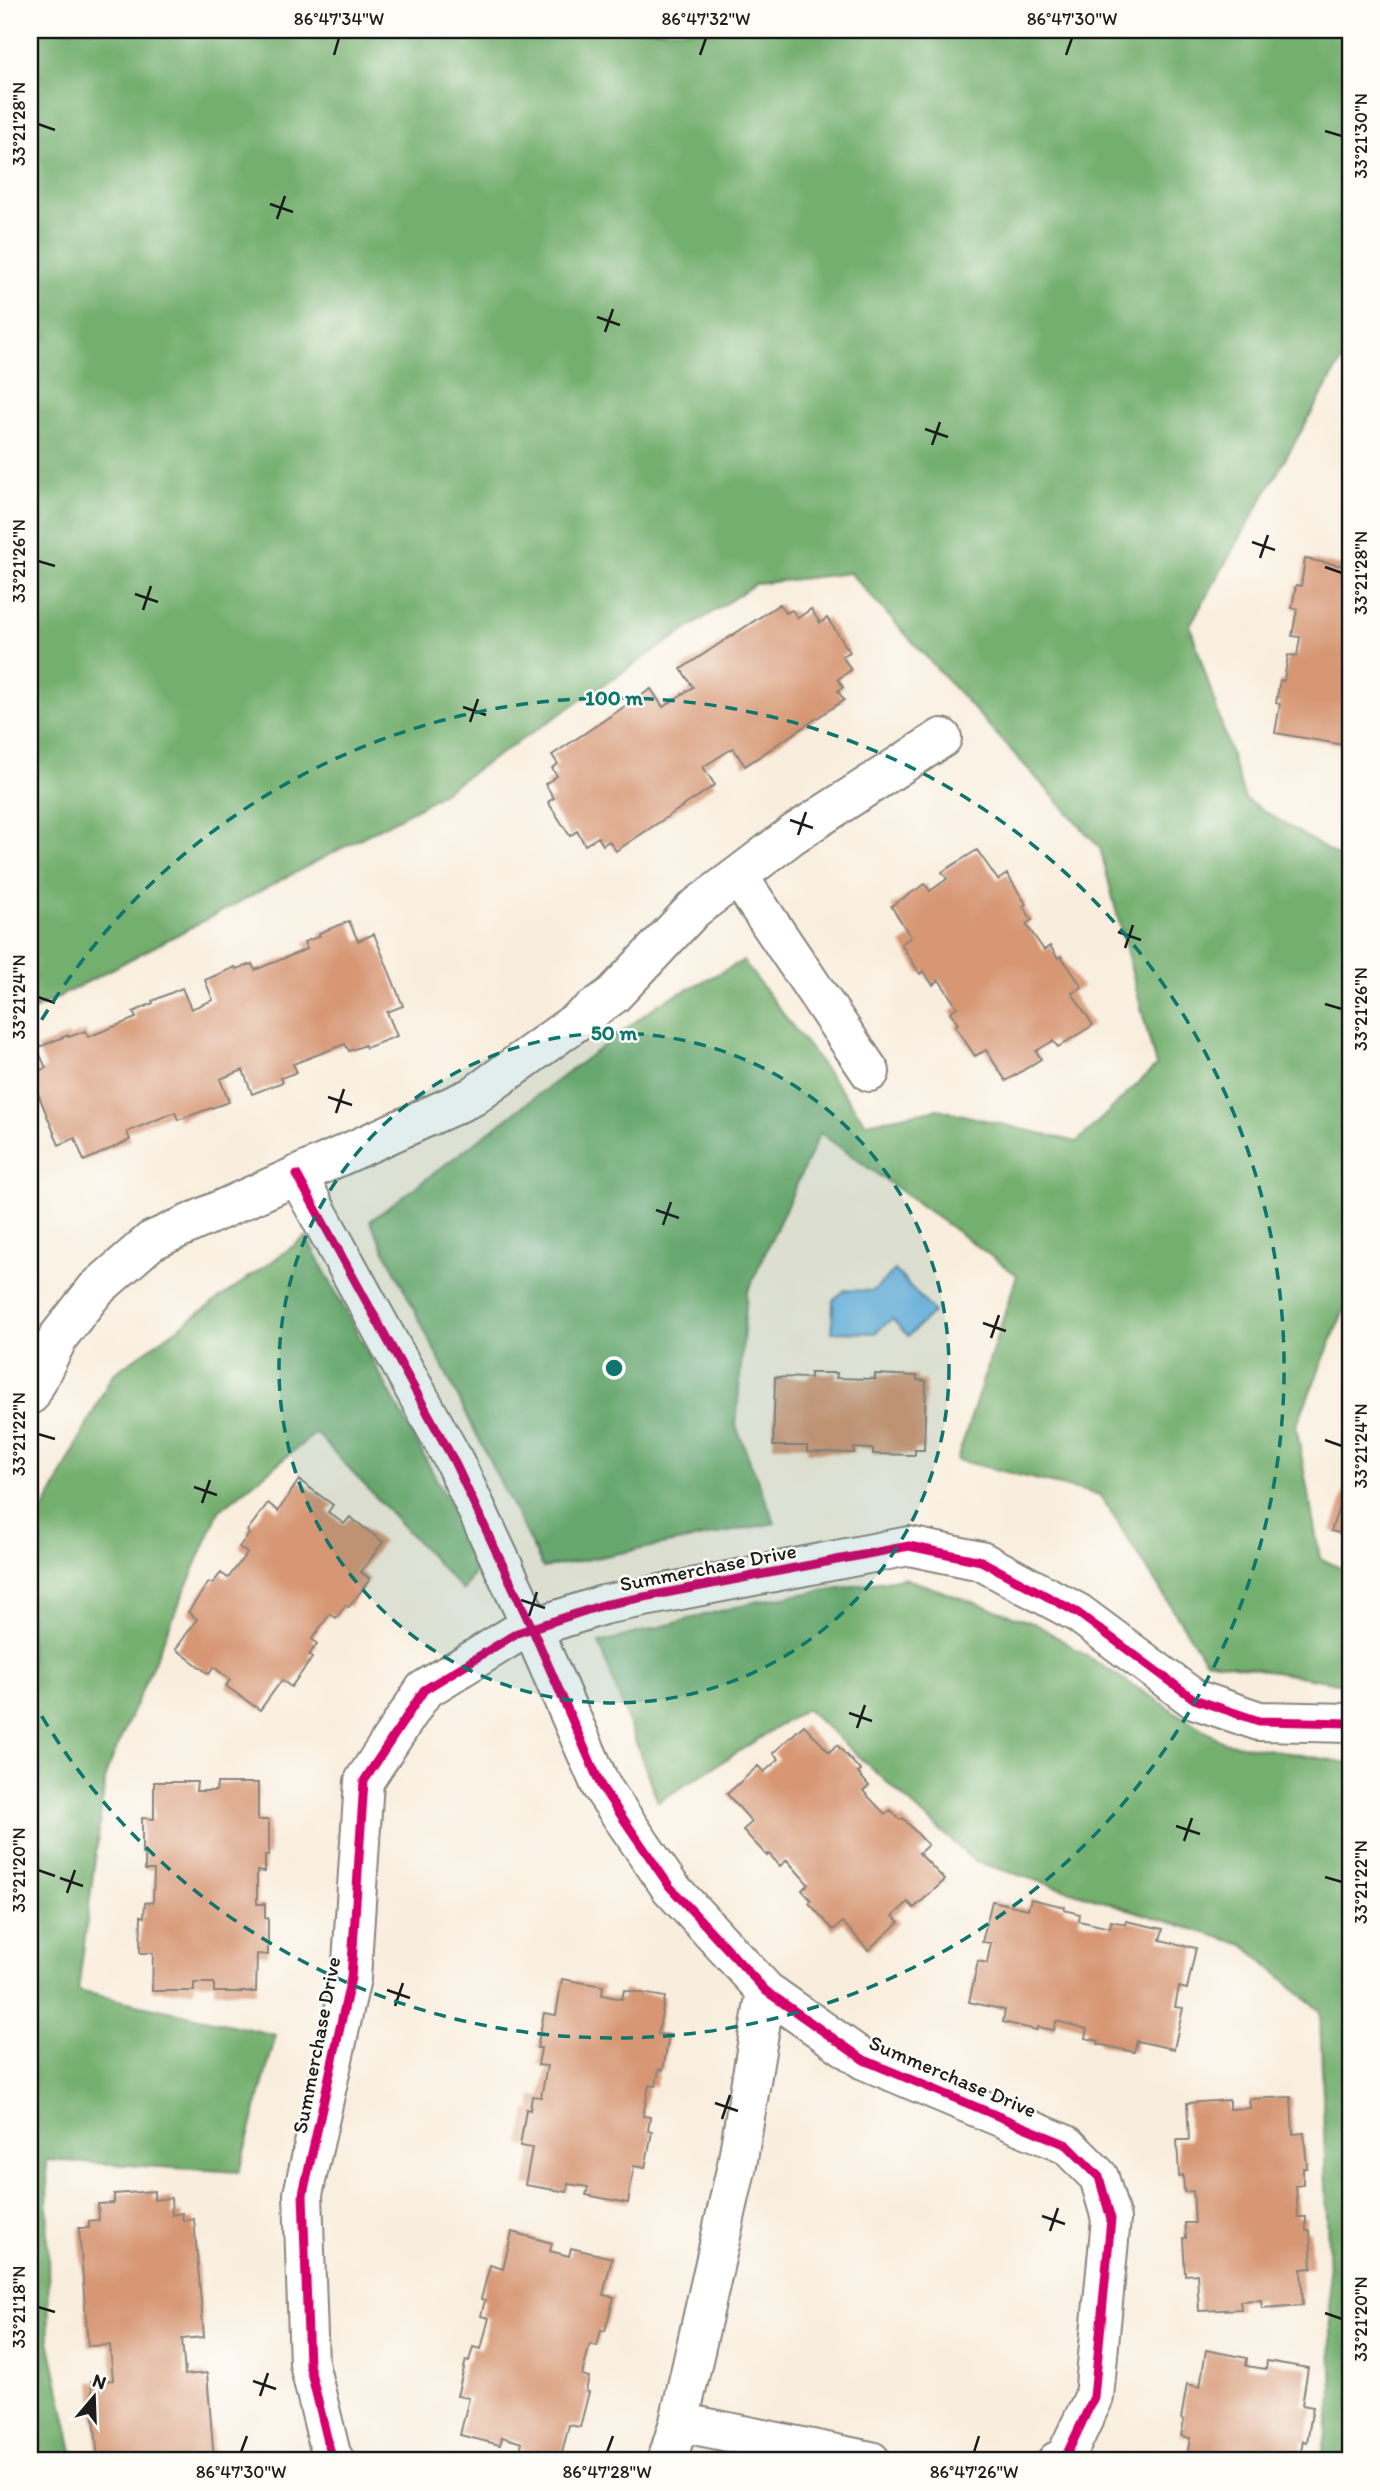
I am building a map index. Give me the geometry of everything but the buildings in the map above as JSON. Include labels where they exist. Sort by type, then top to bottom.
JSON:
[{"type":"street","points":[[30,1395],[59,1336],[96,1289],[151,1241],[472,1097],[613,995],[694,909],[792,835],[942,738]]},
{"type":"street","points":[[738,876],[870,1072]]},
{"type":"street","name":"Summerchase Drive","points":[[298,1175],[454,1461],[532,1628],[601,1786],[670,1887],[766,1991],[864,2060],[1067,2145],[1098,2177],[1111,2219],[1094,2398],[1065,2458],[1057,2461]]},
{"type":"street","name":"Summerchase Drive","points":[[335,2461],[309,2364],[303,2194],[351,1978],[364,1781],[424,1690],[517,1633],[603,1605],[909,1546],[981,1561],[1078,1614],[1194,1699],[1259,1721],[1350,1723]]},
{"type":"street","points":[[667,2461],[737,2165],[766,1991]]},
{"type":"street","points":[[678,2422],[871,2461]]},
{"type":"green space","points":[[30,30],[1350,30],[1350,346],[1190,625],[1245,799],[1350,864],[1350,1295],[1296,1426],[1320,1558],[1350,1573],[1350,1685],[1205,1660],[1100,1495],[957,1460],[1017,1275],[820,1133],[747,1293],[736,1426],[775,1523],[543,1568],[370,1221],[660,1003],[743,961],[866,1123],[938,1109],[1077,1142],[1156,1066],[1100,848],[850,573],[755,584],[422,806],[30,1012]]},
{"type":"green space","points":[[306,1237],[481,1562],[463,1591],[316,1433],[219,1511],[106,1773],[78,1991],[276,2035],[239,2172],[47,2160],[49,2340],[75,2461],[30,2461],[30,1537],[112,1375]]},
{"type":"green space","points":[[904,1578],[1036,1624],[1223,1742],[1350,1763],[1350,2461],[1321,2461],[1333,2396],[1320,2011],[1244,1945],[974,1861],[806,1709],[658,1802],[599,1643],[758,1601]]},
{"type":"water","points":[[895,1270],[934,1312],[908,1336],[892,1319],[875,1333],[832,1332],[833,1300],[845,1290],[873,1291]]},
{"type":"cycle path","points":[[297,1175],[454,1461],[532,1628],[601,1786],[670,1887],[766,1991],[864,2060],[1067,2145],[1099,2177],[1111,2219],[1094,2397],[1065,2458],[1057,2461]]},
{"type":"cycle path","points":[[335,2461],[309,2364],[303,2194],[351,1978],[364,1781],[424,1690],[517,1633],[603,1605],[909,1546],[981,1561],[1078,1613],[1194,1699],[1259,1721],[1350,1723]]}]
